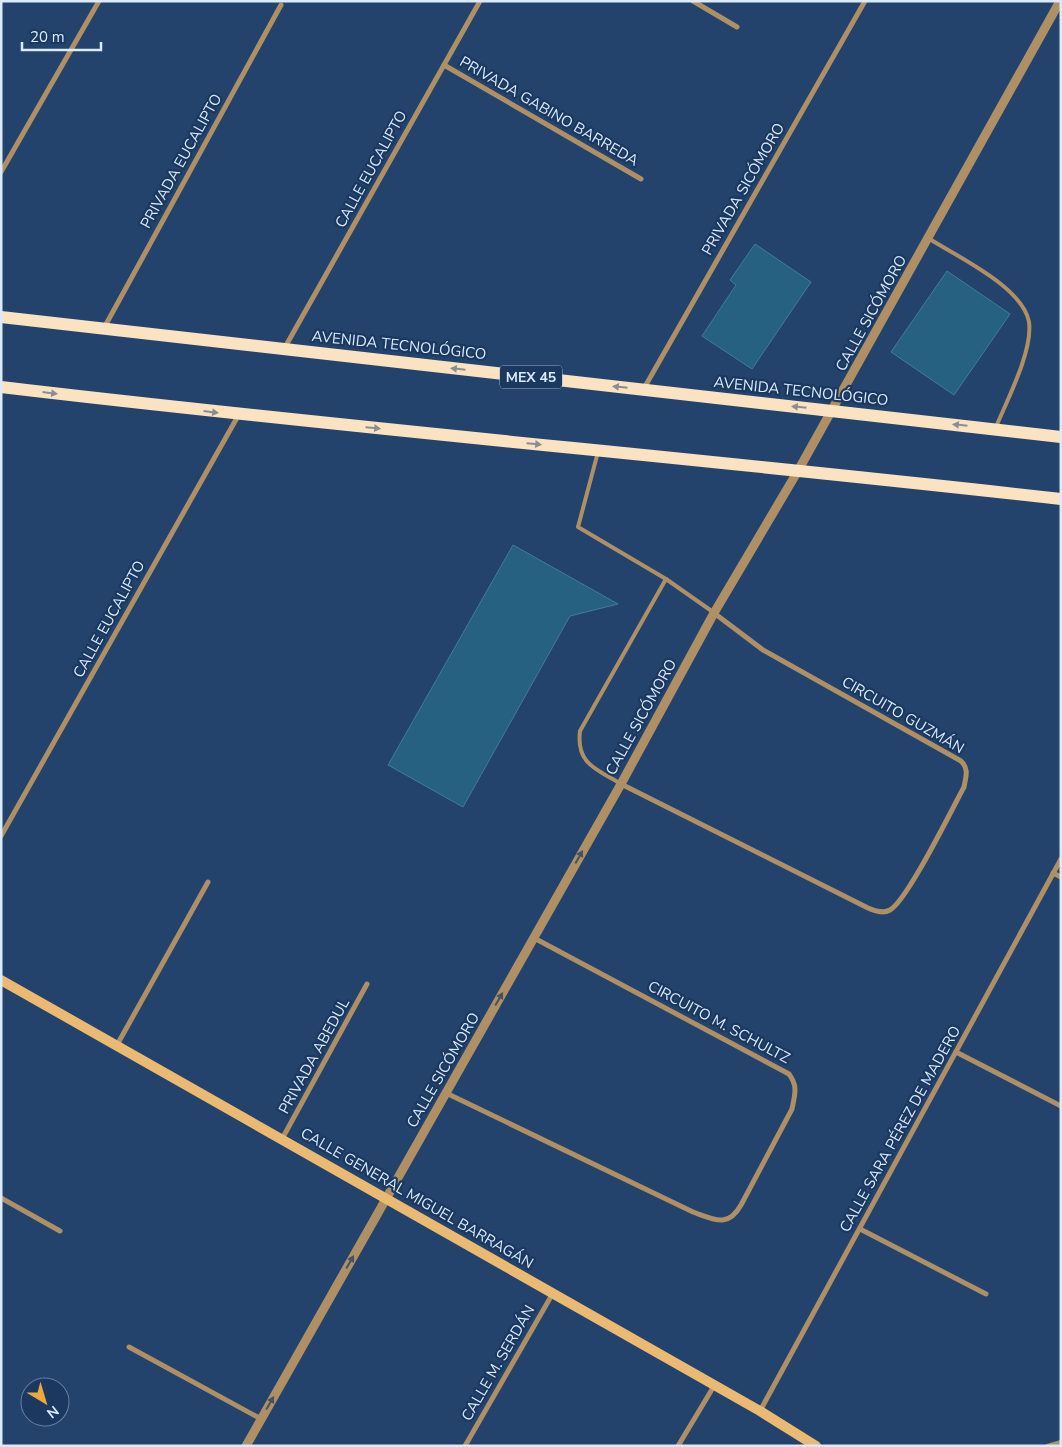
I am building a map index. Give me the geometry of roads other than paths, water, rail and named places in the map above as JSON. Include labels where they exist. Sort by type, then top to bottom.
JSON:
[{"type":"main road","name":"AVENIDA TECNOLÓGICO","points":[[1,317],[1061,437]]},
{"type":"main road","points":[[1,387],[238,415],[799,469],[1061,499]]},
{"type":"main road","name":"CALLE GENERAL MIGUEL BARRAGÁN","points":[[1,980],[760,1411],[816,1446]]},
{"type":"street","points":[[1,172],[99,1]]},
{"type":"street","name":"CALLE EUCALIPTO","points":[[284,349],[480,1]]},
{"type":"street","points":[[693,1],[737,27]]},
{"type":"street","name":"PRIVADA SICÓMORO","points":[[643,390],[865,1]]},
{"type":"street","name":"CALLE SICÓMORO","points":[[246,1446],[621,784],[714,613],[832,411],[1060,1]]},
{"type":"street","name":"PRIVADA EUCALIPTO","points":[[104,328],[281,5]]},
{"type":"street","name":"PRIVADA GABINO BARREDA","points":[[444,65],[641,179]]},
{"type":"street","name":"CALLE EUCALIPTO","points":[[1,836],[238,415]]},
{"type":"street","name":"CIRCUITO GUZMÁN","points":[[621,784],[868,908],[884,913],[892,910],[900,901],[959,796],[967,772],[966,766],[961,761],[762,650],[714,613]]},
{"type":"street","name":"CALLE SARA PÉREZ DE MADERO","points":[[760,1411],[1061,859]]},
{"type":"street","points":[[1053,873],[1061,877]]},
{"type":"street","points":[[117,1045],[208,882]]},
{"type":"street","name":"CIRCUITO M. SCHULTZ","points":[[446,1093],[693,1212],[716,1220],[725,1220],[734,1216],[792,1108],[795,1083],[789,1074],[534,938]]},
{"type":"street","name":"PRIVADA ABEDUL","points":[[282,1139],[367,984]]},
{"type":"street","points":[[956,1052],[1061,1106]]},
{"type":"street","points":[[1,1198],[60,1231]]},
{"type":"street","points":[[860,1229],[986,1294]]},
{"type":"street","name":"CALLE M. SERDÁN","points":[[466,1446],[553,1293]]},
{"type":"street","points":[[129,1347],[262,1419]]},
{"type":"street","points":[[678,1446],[714,1386]]},
{"type":"lane","points":[[928,238],[999,283],[1020,302],[1029,322],[1026,349],[995,429]]},
{"type":"lane","points":[[598,450],[578,527],[666,579],[714,613]]},
{"type":"lane","points":[[621,784],[591,766],[582,756],[578,746],[580,731],[666,579]]},
{"type":"lane","points":[[1047,1446],[1061,1442]]}]
